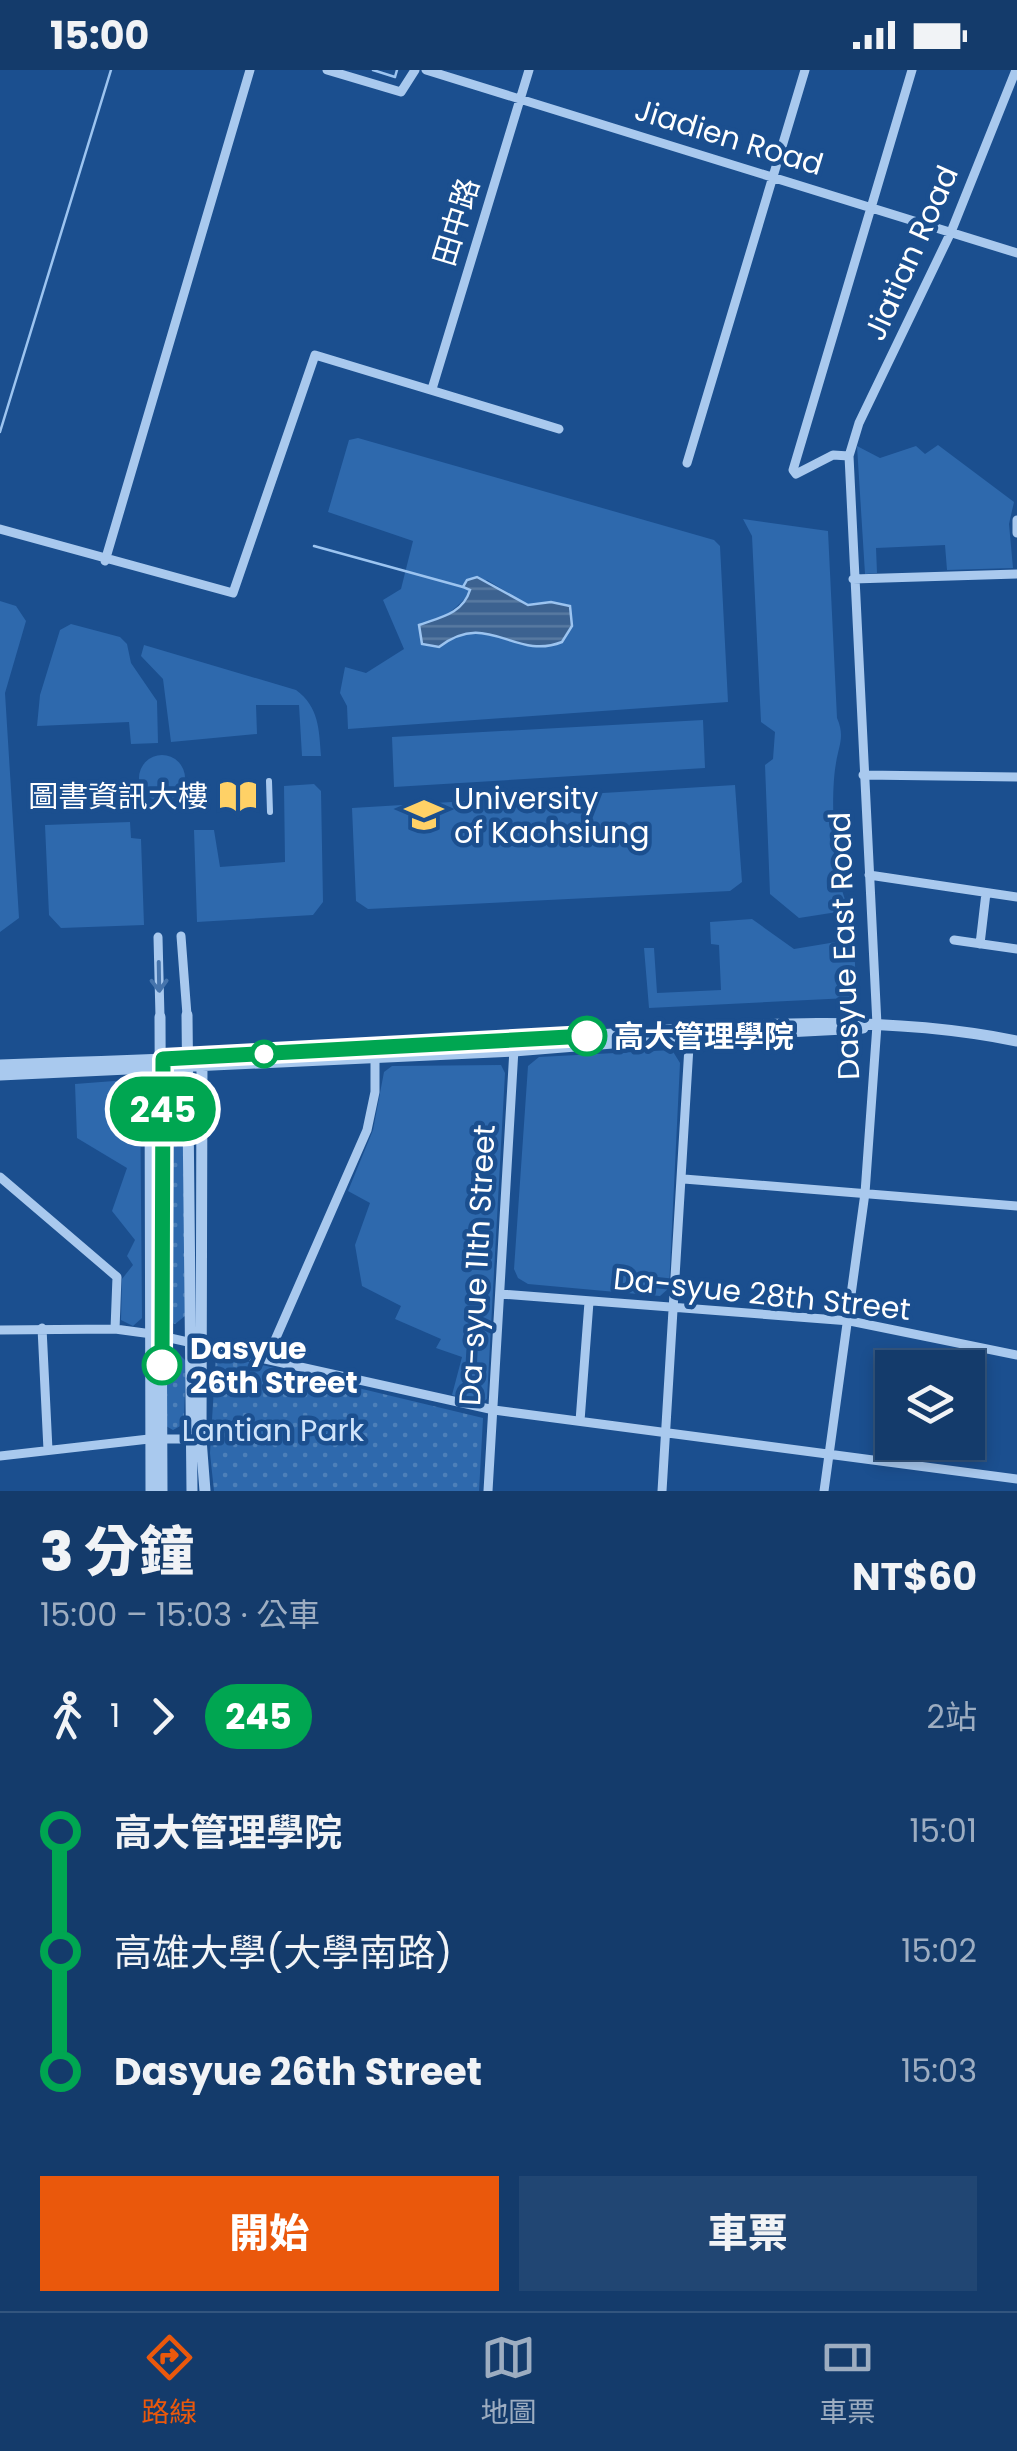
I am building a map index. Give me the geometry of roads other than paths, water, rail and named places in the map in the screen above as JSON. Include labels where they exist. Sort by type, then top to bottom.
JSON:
[{"type":"street","points":[[105,561],[250,70]]},
{"type":"street","points":[[327,70],[401,92],[415,70]]},
{"type":"street","name":"Jiadien Road","points":[[426,70],[1017,253]]},
{"type":"street","name":"田中路","points":[[432,389],[529,70]]},
{"type":"street","points":[[687,463],[805,70]]},
{"type":"street","points":[[849,456],[833,455],[796,474],[793,470],[912,70]]},
{"type":"street","name":"Jiatian Road","points":[[849,456],[860,423],[951,232],[1016,70]]},
{"type":"street","points":[[0,529],[234,594],[310,358],[320,354],[559,430]]},
{"type":"street","name":"Dasyue East Road","points":[[824,1491],[865,1193],[877,1025],[849,456]]},
{"type":"street","points":[[1017,520],[1017,533]]},
{"type":"street","points":[[853,578],[1017,574]]},
{"type":"street","points":[[862,775],[1017,777]]},
{"type":"street","points":[[269,781],[270,812]]},
{"type":"street","points":[[869,875],[1017,897]]},
{"type":"street","points":[[980,944],[986,893]]},
{"type":"street","points":[[181,936],[188,1038],[195,1062],[192,1491]]},
{"type":"street","points":[[150,1491],[157,1334],[157,1064],[161,1038],[158,937]]},
{"type":"street","points":[[954,940],[1017,949]]},
{"type":"street","points":[[0,1075],[514,1046],[862,1021],[1017,1042]]},
{"type":"street","points":[[662,1491],[684,1179],[689,1033]]},
{"type":"street","name":"Da-syue 11th Street","points":[[488,1491],[514,1046]]},
{"type":"street","points":[[268,1356],[367,1130],[376,1092],[374,1052]]},
{"type":"street","points":[[0,1066],[157,1064]]},
{"type":"street","points":[[0,1177],[117,1277],[115,1329]]},
{"type":"street","points":[[684,1179],[1017,1206]]},
{"type":"street","name":"Da-syue 28th Street","points":[[501,1294],[850,1321],[1017,1355]]},
{"type":"street","points":[[580,1421],[589,1302]]},
{"type":"street","points":[[42,1328],[48,1450]]},
{"type":"street","points":[[0,1330],[115,1329],[157,1334],[494,1410],[1017,1479]]},
{"type":"street","points":[[0,1456],[154,1439],[195,1439]]},
{"type":"street","points":[[154,1439],[162,1491]]},
{"type":"street","points":[[195,1439],[204,1491]]},
{"type":"waterway","points":[[0,432],[111,70]]},
{"type":"waterway","points":[[373,70],[395,77],[397,70]]},
{"type":"waterway","points":[[314,546],[463,587]]},
{"type":"place","name":"圖書資訊大樓","points":[[238,796]]},
{"type":"place","name":"University of Kaohsiung","points":[[424,815]]},
{"type":"place","name":"高大管理學院","points":[[587,1036]]},
{"type":"place","name":"Dasyue 26th Street","points":[[162,1365]]},
{"type":"park label","name":"Lantian Park","points":[[273,1430]]}]
